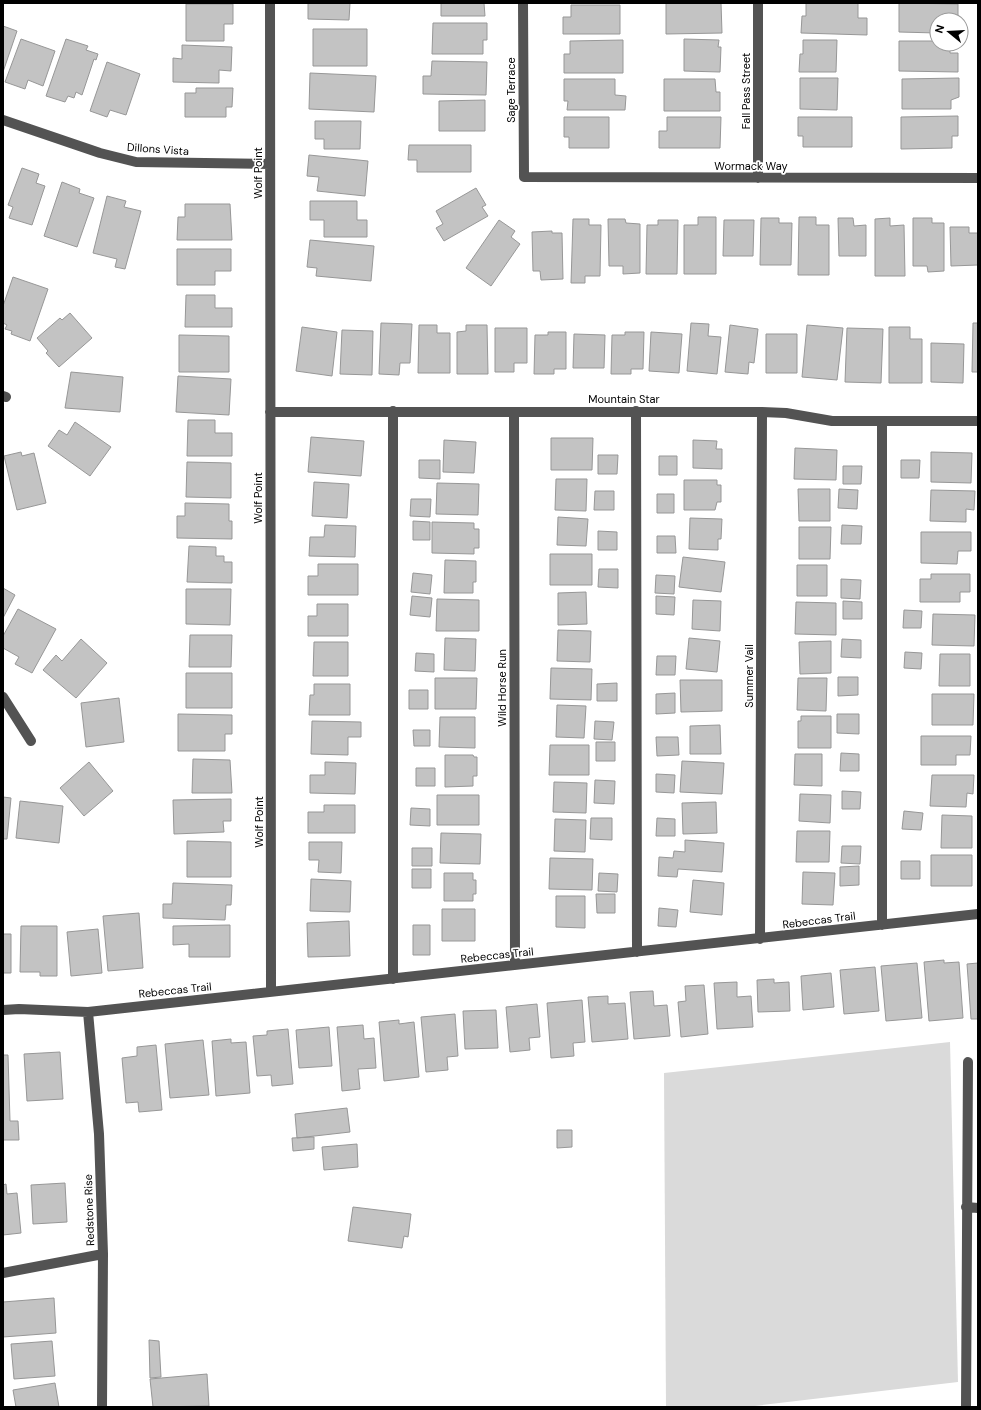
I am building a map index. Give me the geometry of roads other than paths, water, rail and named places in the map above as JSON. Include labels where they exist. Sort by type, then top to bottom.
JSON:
[{"type":"street","name":"Wolf Point","points":[[270,3],[271,992]]},
{"type":"street","name":"Sage Terrace","points":[[523,3],[524,177]]},
{"type":"street","name":"Fall Pass Street","points":[[758,3],[758,178]]},
{"type":"street","name":"Dillons Vista","points":[[3,120],[100,154],[136,162],[270,164]]},
{"type":"street","name":"Wormack Way","points":[[524,177],[978,178]]},
{"type":"street","points":[[393,411],[393,979]]},
{"type":"street","points":[[636,411],[637,952]]},
{"type":"street","name":"Mountain Star","points":[[270,412],[762,412],[786,413],[832,421],[978,421]]},
{"type":"street","name":"Wild Horse Run","points":[[514,412],[515,965]]},
{"type":"street","name":"Summer Vail","points":[[760,939],[762,412]]},
{"type":"street","points":[[882,422],[882,925]]},
{"type":"street","points":[[3,697],[31,741]]},
{"type":"street","name":"Rebeccas Trail","points":[[3,1010],[19,1009],[88,1012],[978,914]]},
{"type":"street","name":"Redstone Rise","points":[[88,1012],[99,1134],[103,1254],[102,1407]]},
{"type":"street","points":[[966,1407],[968,1062]]},
{"type":"street","points":[[966,1208],[978,1208]]},
{"type":"street","points":[[3,1274],[103,1254]]}]
